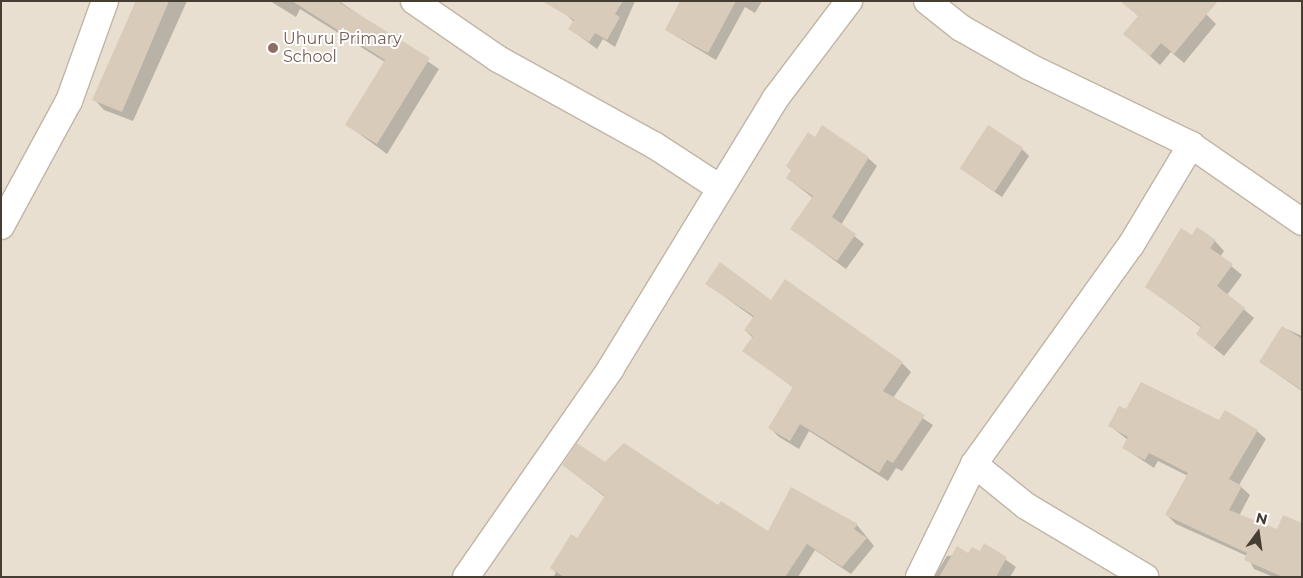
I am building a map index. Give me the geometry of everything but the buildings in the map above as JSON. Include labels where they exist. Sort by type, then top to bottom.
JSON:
[{"type":"street","points":[[4,214],[69,101],[105,1]]},
{"type":"street","points":[[414,1],[498,59],[720,188]]},
{"type":"street","points":[[466,577],[611,368],[775,99],[850,1]]},
{"type":"street","points":[[927,1],[961,28],[1030,67],[1190,145],[1302,222]]},
{"type":"street","points":[[919,577],[974,464],[1131,245],[1190,145]]},
{"type":"street","points":[[974,464],[1026,506],[1145,577]]},
{"type":"shaded area","points":[[1,1],[1302,1],[1302,577],[1,577]]},
{"type":"place","name":"Uhuru Primary School","points":[[273,48]]}]
